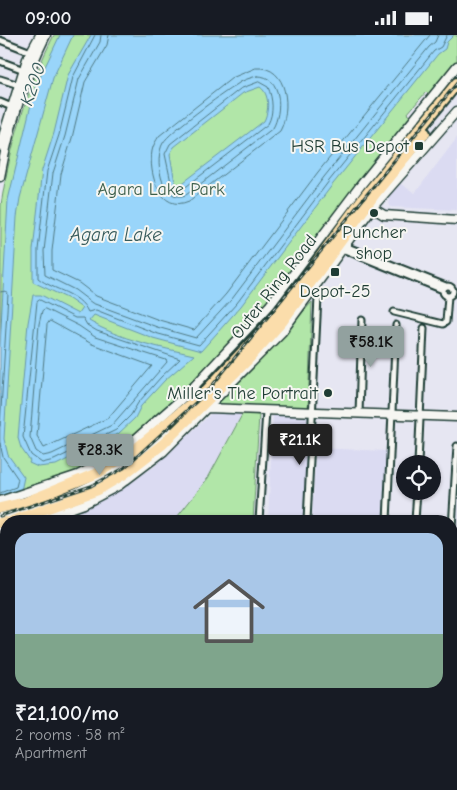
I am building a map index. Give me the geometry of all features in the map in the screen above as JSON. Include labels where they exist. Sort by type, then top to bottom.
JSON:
[{"type":"highway","name":"Outer Ring Road","points":[[29,515],[98,490],[123,475],[163,444],[206,406],[282,322],[457,83]]},
{"type":"highway","name":"Outer Ring Road","points":[[0,508],[34,499],[100,472],[126,455],[202,393],[279,313],[457,93]]},
{"type":"highway","points":[[186,395],[202,393]]},
{"type":"street","points":[[0,177],[19,85],[39,35]]},
{"type":"street","points":[[0,146],[32,62],[46,35]]},
{"type":"street","points":[[0,40],[31,52]]},
{"type":"street","points":[[0,61],[24,70]]},
{"type":"street","points":[[0,501],[78,475],[106,460],[131,443],[186,395],[270,305],[360,186],[457,66]]},
{"type":"street","points":[[0,79],[19,85]]},
{"type":"street","points":[[0,102],[14,108]]},
{"type":"street","points":[[53,515],[84,504],[118,486],[164,451],[206,406],[282,332],[344,247],[367,204],[457,111]]},
{"type":"street","points":[[367,204],[384,215],[457,219]]},
{"type":"street","points":[[344,247],[449,289],[452,293],[448,296],[446,322],[443,324],[394,312]]},
{"type":"street","points":[[448,296],[444,295],[449,289]]},
{"type":"street","points":[[307,515],[318,297]]},
{"type":"street","points":[[359,415],[362,320]]},
{"type":"street","points":[[387,515],[396,325]]},
{"type":"street","points":[[418,455],[424,328]]},
{"type":"street","points":[[206,406],[266,411],[457,417]]},
{"type":"street","points":[[259,515],[266,411]]},
{"type":"street","points":[[7,515],[62,498],[90,486],[122,467],[180,427]]},
{"type":"street","points":[[453,515],[457,446]]},
{"type":"street","points":[[416,515],[417,500]]},
{"type":"shaded area","points":[[457,138],[457,210],[390,207],[388,196],[399,183],[415,193]]},
{"type":"shaded area","points":[[243,413],[208,478],[179,515],[60,515],[104,499],[154,467],[211,414]]},
{"type":"shaded area","points":[[273,414],[309,416],[303,515],[268,515]]},
{"type":"shaded area","points":[[316,448],[387,451],[384,515],[312,515]]},
{"type":"green space","name":"Agara Lake","points":[[54,35],[457,35],[457,64],[431,95],[426,92],[407,114],[412,118],[362,177],[266,305],[162,412],[129,440],[96,463],[47,483],[0,499],[1,205],[9,161],[21,118],[44,55]]},
{"type":"green space","points":[[312,302],[308,409],[214,404],[267,352]]},
{"type":"green space","points":[[243,413],[259,415],[253,515],[179,515],[208,478]]},
{"type":"water","points":[[60,35],[73,35],[53,78],[20,198],[17,217],[4,439],[8,455],[24,477],[21,491],[3,496],[6,515],[0,515],[0,511],[0,345],[8,200],[35,88]]},
{"type":"water","name":"Agara Lake","points":[[91,35],[454,35],[447,42],[445,49],[438,54],[333,184],[241,306],[201,351],[153,338],[94,315],[89,321],[101,328],[140,342],[194,355],[165,380],[141,406],[135,418],[118,434],[56,465],[38,467],[29,463],[30,461],[21,448],[18,438],[28,323],[33,295],[41,295],[78,314],[82,308],[69,299],[33,282],[33,250],[42,170],[54,133],[68,75]],"holes":[[[260,87],[268,103],[264,121],[180,185],[175,183],[170,154],[174,147],[243,93]]]},
{"type":"railway","points":[[3,515],[91,486],[124,468],[207,392],[457,83]]},
{"type":"place","name":"HSR Bus Depot","points":[[419,146]]},
{"type":"place","name":"Puncher shop","points":[[374,213]]},
{"type":"place","name":"Depot-25","points":[[335,272]]},
{"type":"place","name":"Miller's The Portrait","points":[[328,393]]},
{"type":"water label","name":"K200","points":[[33,84]]},
{"type":"park label","name":"Agara Lake Park","points":[[161,189]]}]
